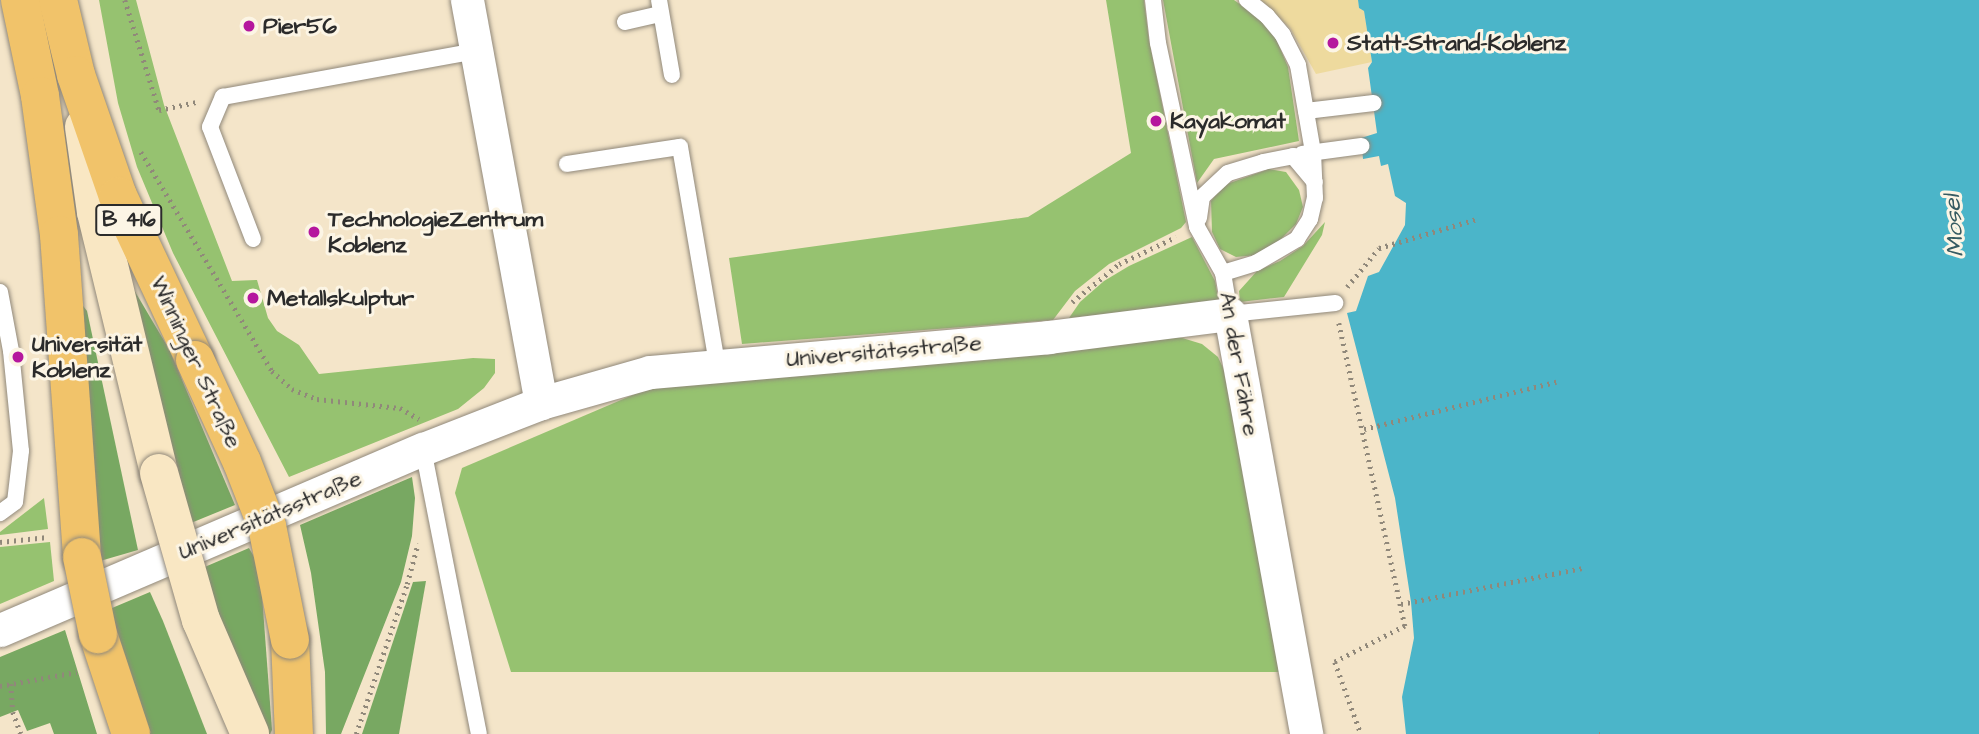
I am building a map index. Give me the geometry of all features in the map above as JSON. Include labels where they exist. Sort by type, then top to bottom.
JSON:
[{"type":"main road","points":[[20,0],[40,96],[60,245],[68,546],[131,734]]},
{"type":"main road","name":"Winninger Straße","points":[[58,0],[76,75],[118,196],[242,462],[267,526],[290,640],[294,734]]},
{"type":"main road","points":[[76,75],[96,212],[172,607],[207,701],[223,734]]},
{"type":"main road","points":[[40,96],[71,188],[148,475],[201,620],[250,734]]},
{"type":"street","points":[[467,0],[541,403]]},
{"type":"street","name":"Universitätsstraße","points":[[0,631],[424,438],[650,372],[1048,337],[1230,314]]},
{"type":"street","name":"An der Fähre","points":[[1230,314],[1306,734]]},
{"type":"lane","name":"An der Fähre","points":[[1153,0],[1158,43],[1197,227],[1223,273],[1230,314]]},
{"type":"lane","points":[[1223,273],[1256,263],[1297,239],[1310,219],[1315,182],[1297,65],[1283,35],[1267,16],[1247,0]]},
{"type":"lane","points":[[625,22],[660,7],[672,75]]},
{"type":"lane","points":[[253,239],[210,127],[223,97],[476,51]]},
{"type":"lane","points":[[1306,111],[1374,103]]},
{"type":"lane","points":[[1197,227],[1202,197],[1227,173],[1312,152],[1362,146]]},
{"type":"lane","points":[[567,164],[680,147],[717,364]]},
{"type":"lane","points":[[1293,156],[1315,182]]},
{"type":"lane","points":[[0,292],[11,351],[21,451],[15,502],[0,513]]},
{"type":"lane","points":[[1230,314],[1335,303]]},
{"type":"lane","points":[[424,438],[479,734]]},
{"type":"path","points":[[125,0],[159,110],[223,97]]},
{"type":"path","points":[[139,149],[272,371],[292,389],[317,399],[400,408],[417,416],[424,438]]},
{"type":"path","points":[[1361,734],[1335,662],[1405,626],[1335,303],[1379,248],[1478,219]]},
{"type":"path","points":[[1048,337],[1072,301],[1096,280],[1119,264],[1197,227]]},
{"type":"path","points":[[1364,429],[1556,382]]},
{"type":"path","points":[[356,734],[407,584],[420,535]]},
{"type":"path","points":[[0,542],[68,546]]},
{"type":"path","points":[[1401,604],[1583,569]]},
{"type":"path","points":[[0,686],[82,671]]},
{"type":"path","points":[[11,684],[13,712],[21,734]]},
{"type":"green space","points":[[99,0],[136,0],[164,105],[232,281],[257,280],[268,318],[277,331],[299,345],[319,374],[473,358],[495,359],[495,373],[484,388],[458,409],[289,477],[173,253],[137,167],[118,103]]},
{"type":"green space","points":[[1106,0],[1144,0],[1149,40],[1186,222],[1181,228],[1109,264],[1075,291],[1053,320],[742,344],[729,258],[1028,217],[1131,153]]},
{"type":"green space","points":[[1163,0],[1234,0],[1258,17],[1274,34],[1288,67],[1299,141],[1214,159],[1197,183]]},
{"type":"green space","points":[[1269,169],[1286,172],[1299,190],[1303,207],[1296,224],[1278,242],[1257,255],[1236,257],[1220,249],[1212,232],[1211,201],[1224,185]]},
{"type":"green space","points":[[1325,222],[1322,235],[1284,297],[1240,302],[1239,291],[1257,271],[1280,261],[1303,246]]},
{"type":"green space","points":[[1192,237],[1215,281],[1219,303],[1069,318],[1080,302],[1104,281],[1129,266]]},
{"type":"green space","points":[[124,273],[169,349],[235,505],[186,525]]},
{"type":"green space","points":[[80,302],[87,311],[138,550],[100,561]]},
{"type":"green space","points":[[1179,337],[1202,344],[1218,357],[1225,372],[1282,672],[511,672],[455,493],[462,468],[656,385]]},
{"type":"green space","points":[[412,477],[415,498],[412,536],[401,582],[341,734],[326,734],[325,672],[311,573],[300,525]]},
{"type":"green space","points":[[44,498],[48,529],[0,535],[0,532]]},
{"type":"green space","points":[[50,542],[54,581],[0,604],[0,547]]},
{"type":"green space","points":[[249,548],[257,562],[262,595],[272,730],[270,734],[262,734],[200,569]]},
{"type":"green space","points":[[426,581],[399,734],[362,734],[413,582]]},
{"type":"green space","points":[[150,592],[207,734],[143,734],[105,611]]},
{"type":"green space","points":[[65,630],[97,734],[54,734],[50,723],[27,731],[18,710],[0,717],[0,657]]},
{"type":"sand","name":"Statt-Strand-Koblenz","points":[[1261,0],[1358,0],[1359,8],[1364,11],[1372,62],[1316,74],[1290,28]]},
{"type":"water","name":"Mosel","points":[[1358,0],[1979,0],[1979,734],[1406,734],[1402,697],[1414,638],[1411,602],[1395,498],[1347,313],[1356,311],[1368,276],[1379,272],[1405,225],[1406,203],[1395,196],[1388,164],[1381,166],[1379,156],[1363,159],[1361,138],[1377,133],[1368,68],[1372,62],[1364,11],[1359,8]]},
{"type":"place","name":"Pier56","points":[[249,26]]},
{"type":"place","name":"Statt-Strand-Koblenz","points":[[1333,43]]},
{"type":"place","name":"Kayakomat","points":[[1156,121]]},
{"type":"place","name":"TechnologieZentrum Koblenz","points":[[314,232]]},
{"type":"place","name":"Metallskulptur","points":[[253,298]]},
{"type":"place","name":"Universität Koblenz","points":[[18,357]]}]
